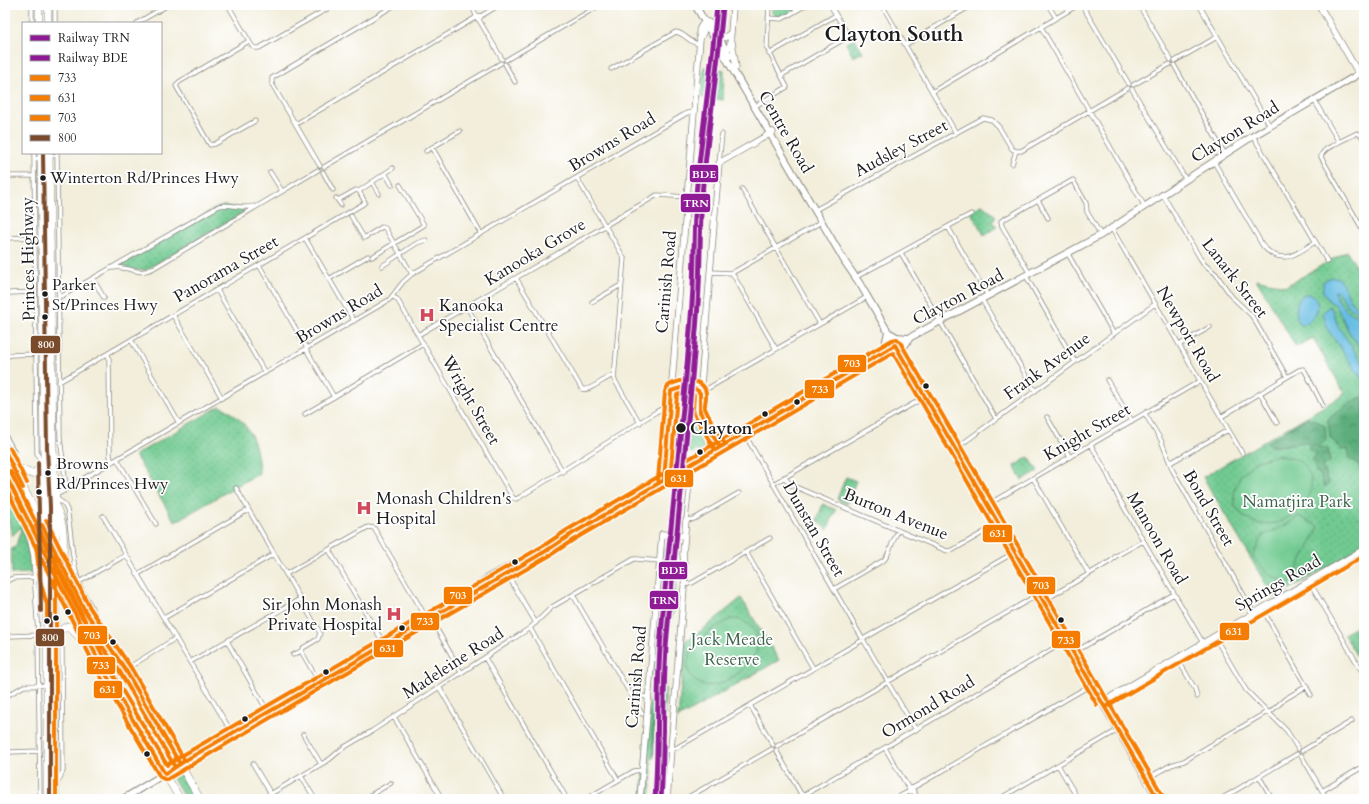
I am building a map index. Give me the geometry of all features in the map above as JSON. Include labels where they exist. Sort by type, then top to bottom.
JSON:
[{"type":"highway","points":[[39,5],[36,14],[39,22]]},
{"type":"highway","points":[[48,5],[51,16],[49,22]]},
{"type":"highway","name":"Princes Highway","points":[[53,154],[51,300],[53,463],[55,496]]},
{"type":"highway","name":"Princes Highway","points":[[39,157],[43,301],[47,605]]},
{"type":"highway","points":[[5,451],[81,603],[96,628],[125,669],[200,799]]},
{"type":"highway","points":[[11,464],[32,474],[36,472],[39,465],[44,462],[53,463]]},
{"type":"highway","points":[[5,474],[108,679],[180,799]]},
{"type":"highway","points":[[55,496],[56,636],[59,686],[56,799]]},
{"type":"highway","points":[[56,507],[62,523],[64,548],[63,567]]},
{"type":"highway","points":[[33,529],[37,547],[40,580],[47,605],[43,685],[47,799]]},
{"type":"highway","points":[[56,636],[68,626],[95,654]]},
{"type":"main road","name":"Centre Road","points":[[695,5],[772,133],[845,262],[888,332],[1157,797]]},
{"type":"main road","name":"Centre Road","points":[[699,5],[708,26],[720,39],[724,51],[736,67],[772,133]]},
{"type":"main road","name":"Clayton Road","points":[[444,609],[461,595],[489,577],[560,540],[895,345],[988,297],[1112,229],[1253,136],[1361,72]]},
{"type":"main road","points":[[888,332],[897,338],[909,338],[903,348],[903,358],[890,353],[881,353],[885,346],[888,332]]},
{"type":"main road","name":"Clayton Road","points":[[123,799],[318,682],[546,552],[560,540]]},
{"type":"street","points":[[32,5],[36,14],[32,22]]},
{"type":"street","points":[[54,22],[51,16],[55,5]]},
{"type":"street","points":[[139,22],[168,5]]},
{"type":"street","points":[[228,5],[252,46],[255,48],[259,48],[334,5]]},
{"type":"street","points":[[333,190],[323,172],[324,170],[322,166],[272,81],[274,76],[395,5]]},
{"type":"street","points":[[471,5],[515,82]]},
{"type":"street","points":[[296,124],[499,5]]},
{"type":"street","points":[[112,268],[123,268],[138,272],[145,272],[152,269],[318,170],[322,166],[600,5]]},
{"type":"street","points":[[757,105],[786,89],[787,85],[767,48],[769,5]]},
{"type":"street","points":[[768,18],[782,19],[806,5]]},
{"type":"street","points":[[782,75],[846,38],[846,33],[830,5]]},
{"type":"street","points":[[882,5],[956,133]]},
{"type":"street","points":[[905,45],[972,5]]},
{"type":"street","points":[[1048,5],[1056,18]]},
{"type":"street","points":[[932,92],[1078,5]]},
{"type":"street","points":[[1082,5],[1186,180]]},
{"type":"street","points":[[1139,5],[1225,154]]},
{"type":"street","points":[[1199,5],[1270,126]]},
{"type":"street","points":[[1319,5],[1361,72]]},
{"type":"street","points":[[724,51],[730,36],[733,6]]},
{"type":"street","points":[[36,14],[51,16]]},
{"type":"street","name":"Carinish Road","points":[[664,480],[700,40],[700,14]]},
{"type":"street","points":[[769,54],[836,16]]},
{"type":"street","points":[[611,69],[676,32],[683,34],[692,42],[700,40],[707,32],[708,26],[699,29]]},
{"type":"street","points":[[1041,27],[1145,207]]},
{"type":"street","points":[[720,39],[730,36]]},
{"type":"street","points":[[730,36],[736,67]]},
{"type":"street","points":[[1012,164],[1016,151],[1020,151],[1217,37]]},
{"type":"street","points":[[249,41],[179,82],[176,86],[210,145],[215,144],[255,121]]},
{"type":"street","points":[[1314,100],[1339,142]]},
{"type":"street","name":"Browns Road","points":[[55,496],[389,300],[393,297],[403,282],[412,274],[683,115],[694,112]]},
{"type":"street","name":"Audsley Street","points":[[816,209],[983,118],[992,120],[999,127],[1012,150],[1016,151]]},
{"type":"street","points":[[426,151],[460,131]]},
{"type":"street","points":[[719,163],[772,133]]},
{"type":"street","points":[[1364,140],[1361,135],[1356,133],[1323,151],[1321,154],[1321,158],[1364,232]]},
{"type":"street","points":[[720,447],[699,409],[722,134]]},
{"type":"street","points":[[1253,136],[1326,261]]},
{"type":"street","points":[[432,147],[481,234]]},
{"type":"street","points":[[44,462],[39,458],[37,453],[34,176],[39,157],[53,154],[59,296],[60,445],[66,485],[63,491]]},
{"type":"street","points":[[1214,162],[1263,246],[1270,253],[1278,257],[1286,257],[1293,255],[1315,242]]},
{"type":"street","points":[[341,205],[337,199],[356,190],[359,191],[361,188],[393,169]]},
{"type":"street","points":[[318,170],[323,172]]},
{"type":"street","points":[[270,172],[282,191]]},
{"type":"street","points":[[385,173],[392,185]]},
{"type":"street","points":[[5,178],[8,176],[34,176]]},
{"type":"street","points":[[577,178],[624,258],[614,379],[640,423]]},
{"type":"street","points":[[1075,362],[1002,226],[1001,221],[1073,180],[1086,203],[1087,212],[1101,235]]},
{"type":"street","points":[[372,182],[379,194]]},
{"type":"street","points":[[329,279],[424,225],[400,185]]},
{"type":"street","points":[[742,189],[820,324]]},
{"type":"street","name":"Panorama Street","points":[[59,382],[365,202],[359,191]]},
{"type":"street","name":"Kanooka Grove","points":[[418,335],[657,195],[687,197]]},
{"type":"street","name":"Lanark Street","points":[[1163,195],[1204,264],[1216,274],[1232,296],[1252,316],[1287,377]]},
{"type":"street","points":[[1038,200],[1048,218]]},
{"type":"street","points":[[59,296],[62,296],[93,279],[219,206],[225,204],[247,208],[258,205]]},
{"type":"street","points":[[854,275],[901,253],[971,214]]},
{"type":"street","points":[[351,216],[364,238],[384,227],[412,274]]},
{"type":"street","points":[[710,272],[732,274],[823,221]]},
{"type":"street","points":[[948,227],[988,297]]},
{"type":"street","name":"Newport Road","points":[[1112,229],[1242,453]]},
{"type":"street","points":[[5,240],[8,238],[34,237]]},
{"type":"street","points":[[305,238],[354,321]]},
{"type":"street","points":[[382,266],[417,243],[426,240]]},
{"type":"street","points":[[901,253],[996,419]]},
{"type":"street","points":[[1068,254],[1114,334]]},
{"type":"street","points":[[51,264],[58,273]]},
{"type":"street","points":[[259,265],[334,397]]},
{"type":"street","points":[[732,274],[776,349]]},
{"type":"street","points":[[516,278],[582,389],[587,390],[614,375]]},
{"type":"street","points":[[93,279],[104,298]]},
{"type":"street","points":[[592,302],[621,285]]},
{"type":"street","points":[[217,290],[265,374]]},
{"type":"street","points":[[5,295],[10,293],[35,292]]},
{"type":"street","name":"Wright Street","points":[[393,297],[397,300],[418,335],[513,498],[516,499],[520,497],[563,472]]},
{"type":"street","points":[[701,391],[867,297]]},
{"type":"street","points":[[43,301],[51,300],[55,302],[59,309]]},
{"type":"street","points":[[982,300],[1035,391]]},
{"type":"street","name":"Frank Avenue","points":[[955,449],[1155,304]]},
{"type":"street","points":[[467,307],[563,472],[664,408],[670,408]]},
{"type":"street","points":[[173,315],[222,398]]},
{"type":"street","points":[[1179,345],[1210,327]]},
{"type":"street","points":[[131,340],[179,423]]},
{"type":"street","points":[[305,414],[423,344]]},
{"type":"street","points":[[5,358],[10,355],[35,354]]},
{"type":"street","points":[[108,354],[110,456],[112,462]]},
{"type":"street","points":[[1221,417],[1299,370],[1305,371],[1323,406]]},
{"type":"street","points":[[1107,380],[1132,421]]},
{"type":"street","name":"Knight Street","points":[[987,505],[1200,381]]},
{"type":"street","points":[[1260,393],[1277,423]]},
{"type":"street","points":[[774,484],[925,397]]},
{"type":"street","points":[[52,408],[59,399]]},
{"type":"street","name":"Bond Street","points":[[1145,414],[1161,440],[1170,463],[1254,612]]},
{"type":"street","points":[[1047,417],[1070,456]]},
{"type":"street","points":[[1170,463],[1228,430]]},
{"type":"street","name":"Dunstan Street","points":[[744,433],[916,730]]},
{"type":"street","points":[[5,435],[14,450],[11,464]]},
{"type":"street","name":"Manoon Road","points":[[1091,445],[1143,540],[1203,643]]},
{"type":"street","points":[[117,459],[156,524]]},
{"type":"street","points":[[667,799],[685,572],[683,554],[684,536],[691,474],[687,466]]},
{"type":"street","points":[[677,472],[683,472],[686,474],[689,488]]},
{"type":"street","points":[[54,474],[60,482],[66,485]]},
{"type":"street","name":"Burton Avenue","points":[[784,477],[791,485],[947,551],[954,550],[998,524]]},
{"type":"street","points":[[1033,478],[1089,574]]},
{"type":"street","name":"Browns Road","points":[[66,485],[74,484]]},
{"type":"street","points":[[236,488],[320,635],[318,639],[293,655]]},
{"type":"street","points":[[686,520],[694,519],[740,493]]},
{"type":"street","points":[[55,496],[64,504],[67,510],[72,554],[79,582],[96,615],[96,628]]},
{"type":"street","points":[[138,574],[248,510]]},
{"type":"street","points":[[103,516],[232,733]]},
{"type":"street","points":[[29,521],[27,528],[32,547],[43,685],[40,751],[40,799]]},
{"type":"street","points":[[286,574],[368,527],[374,528],[461,672]]},
{"type":"street","points":[[834,589],[884,560],[898,530]]},
{"type":"street","name":"Carinish Road","points":[[640,799],[662,534],[684,536]]},
{"type":"street","points":[[684,585],[692,583],[770,538]]},
{"type":"street","points":[[1043,601],[1111,562],[1116,556],[1143,540]]},
{"type":"street","name":"Springs Road","points":[[1102,702],[1364,549]]},
{"type":"street","points":[[329,550],[384,644]]},
{"type":"street","points":[[746,552],[814,668]]},
{"type":"street","points":[[671,749],[676,748],[1014,552]]},
{"type":"street","points":[[164,618],[274,554]]},
{"type":"street","points":[[79,582],[126,555]]},
{"type":"street","name":"Madeleine Road","points":[[262,799],[321,764],[461,672],[485,658],[530,628],[550,609],[573,595],[634,559],[638,558],[660,561]]},
{"type":"street","points":[[507,574],[536,623]]},
{"type":"street","points":[[5,582],[13,578],[35,577]]},
{"type":"street","points":[[1308,581],[1364,675]]},
{"type":"street","points":[[685,799],[1039,594]]},
{"type":"street","points":[[1073,653],[1174,594]]},
{"type":"street","points":[[573,595],[642,714]]},
{"type":"street","points":[[190,662],[300,598]]},
{"type":"street","points":[[1262,608],[1311,695]]},
{"type":"street","points":[[530,628],[618,780]]},
{"type":"street","points":[[5,639],[12,636],[38,635]]},
{"type":"street","points":[[1214,636],[1246,690],[1287,731],[1327,799]]},
{"type":"street","points":[[108,679],[176,639]]},
{"type":"street","points":[[227,641],[268,712]]},
{"type":"street","name":"Ormond Road","points":[[802,797],[1066,641]]},
{"type":"street","points":[[301,651],[318,682]]},
{"type":"street","points":[[485,658],[567,799]]},
{"type":"street","points":[[1177,658],[1195,689],[1197,696]]},
{"type":"street","points":[[894,799],[1091,685]]},
{"type":"street","points":[[5,697],[22,686],[59,686]]},
{"type":"street","points":[[1146,779],[1171,765],[1184,761],[1268,713],[1285,699],[1307,686]]},
{"type":"street","points":[[439,687],[504,799]]},
{"type":"street","points":[[631,695],[648,697]]},
{"type":"street","points":[[750,705],[802,797]]},
{"type":"street","points":[[394,717],[442,799]]},
{"type":"street","points":[[1221,799],[1352,721]]},
{"type":"street","points":[[999,799],[1118,730]]},
{"type":"street","points":[[304,734],[321,764]]},
{"type":"street","points":[[885,748],[905,783],[917,798]]},
{"type":"street","points":[[5,754],[10,752],[40,751]]},
{"type":"street","points":[[253,764],[271,794]]},
{"type":"street","points":[[1058,765],[1078,799]]},
{"type":"street","points":[[1322,791],[1364,766]]},
{"type":"street","points":[[586,799],[630,773],[642,772]]},
{"type":"street","points":[[301,776],[315,799]]},
{"type":"street","points":[[1259,776],[1272,799]]},
{"type":"street","points":[[364,799],[370,798],[391,783]]},
{"type":"street","points":[[1147,799],[1157,797]]},
{"type":"green space","points":[[772,5],[803,5],[787,15],[779,17],[772,13]]},
{"type":"green space","points":[[855,39],[863,52],[853,57],[846,43]]},
{"type":"green space","points":[[704,67],[724,70],[723,100],[701,97]]},
{"type":"green space","points":[[982,205],[996,216],[993,222],[997,227],[984,235],[970,211]]},
{"type":"green space","points":[[224,206],[243,209],[244,212],[146,270],[134,270],[122,266],[122,264],[218,207]]},
{"type":"green space","name":"Namatjira Park","points":[[1347,251],[1364,280],[1364,546],[1274,598],[1203,477],[1345,394],[1313,338],[1296,347],[1256,279],[1286,286]]},
{"type":"green space","points":[[694,392],[695,411],[705,429],[697,434],[705,449],[699,452],[697,450],[692,453],[688,451]]},
{"type":"green space","points":[[1362,397],[1364,399],[1364,473],[1356,462],[1350,459],[1348,449],[1341,450],[1330,437],[1328,419],[1349,403]]},
{"type":"green space","points":[[220,406],[240,420],[250,433],[256,448],[259,473],[175,522],[135,455]]},
{"type":"green space","points":[[1308,417],[1310,420],[1315,420],[1325,426],[1326,439],[1319,447],[1328,449],[1330,462],[1322,466],[1329,484],[1327,486],[1324,486],[1320,474],[1316,472],[1312,459],[1316,453],[1309,450],[1309,443],[1304,442],[1273,447],[1267,443]]},
{"type":"green space","points":[[1277,455],[1295,459],[1303,464],[1311,477],[1311,491],[1304,504],[1291,516],[1277,523],[1258,524],[1244,517],[1235,506],[1234,491],[1241,475],[1255,462]]},
{"type":"green space","points":[[1029,457],[1038,471],[1022,480],[1014,466]]},
{"type":"green space","points":[[846,477],[856,481],[847,504],[837,499]]},
{"type":"green space","points":[[8,493],[19,511],[29,555],[31,573],[12,574],[11,550],[16,546],[22,526],[12,536],[9,522],[5,515],[5,495]]},
{"type":"green space","points":[[823,504],[836,510],[827,530],[817,520]]},
{"type":"green space","points":[[1299,516],[1319,527],[1289,584],[1268,574],[1253,557],[1262,536],[1286,525]]},
{"type":"green space","points":[[663,549],[676,550],[675,559],[677,568],[674,610],[670,623],[665,693],[664,734],[662,734],[662,725],[660,722],[662,672],[655,672],[654,758],[653,715],[649,713]]},
{"type":"green space","name":"Jack Meade Reserve","points":[[741,598],[779,660],[678,718],[685,641],[701,631]]},
{"type":"green space","points":[[732,619],[744,621],[753,629],[758,638],[758,646],[755,655],[741,671],[723,682],[715,685],[707,685],[695,681],[688,670],[689,657],[692,650],[699,641],[710,632],[721,624]]},
{"type":"green space","points":[[1364,622],[1364,669],[1344,634]]},
{"type":"green space","points":[[122,673],[174,760],[164,766],[113,680],[113,678]]},
{"type":"green space","points":[[649,713],[653,714],[652,759],[645,758]]},
{"type":"green space","points":[[645,760],[651,761],[652,773],[650,799],[642,799]]},
{"type":"green space","points":[[668,761],[665,799],[658,799],[660,762],[666,765]]},
{"type":"green space","points":[[181,772],[196,799],[185,799],[172,777]]},
{"type":"water","points":[[1331,277],[1339,278],[1352,302],[1359,310],[1363,312],[1361,313],[1352,309],[1336,291],[1334,292],[1344,308],[1364,321],[1364,353],[1349,332],[1336,305],[1330,302],[1323,292],[1323,282]]},
{"type":"water","points":[[1305,294],[1312,295],[1316,299],[1318,309],[1311,319],[1300,325],[1298,322],[1296,308],[1301,296]]},
{"type":"water","points":[[1328,307],[1330,307],[1333,311],[1338,326],[1364,365],[1364,382],[1328,330],[1323,313]]},
{"type":"rail line","name":"TRN","points":[[655,799],[661,635],[689,346],[697,184],[717,5]]},
{"type":"rail line","name":"BDE","points":[[661,799],[667,635],[695,346],[703,184],[723,6]]},
{"type":"transit line","name":"800","points":[[43,154],[47,448],[50,507],[50,799]]},
{"type":"transit line","name":"703","points":[[10,471],[109,668],[167,765],[543,546],[567,530],[892,340],[897,339],[1163,796]]},
{"type":"transit line","name":"733","points":[[5,474],[104,671],[165,774],[186,760],[546,551],[570,535],[895,345],[1158,799]]},
{"type":"transit line","name":"631","points":[[5,486],[99,674],[160,777],[166,780],[893,353],[1097,705]]},
{"type":"transit line","name":"703","points":[[658,480],[665,391],[671,384],[688,380],[700,383],[703,386],[706,395],[705,408],[725,444]]},
{"type":"transit line","name":"733","points":[[664,480],[671,391],[687,386],[697,390],[700,393],[700,412],[720,447]]},
{"type":"transit line","name":"631","points":[[670,480],[677,395],[687,392],[694,395],[694,414],[715,450]]},
{"type":"transit line","name":"703","points":[[10,448],[27,483]]},
{"type":"transit line","name":"733","points":[[5,451],[23,488]]},
{"type":"transit line","name":"800","points":[[38,463],[41,611]]},
{"type":"transit line","name":"703","points":[[46,520],[90,608],[130,666],[185,761]]},
{"type":"transit line","name":"733","points":[[42,525],[56,553],[56,799]]},
{"type":"transit line","name":"631","points":[[36,526],[80,614],[120,672],[175,767]]},
{"type":"transit line","name":"733","points":[[36,545],[40,580],[47,605],[47,622]]},
{"type":"transit line","name":"733","points":[[57,555],[85,611],[125,669],[180,764]]},
{"type":"transit line","name":"631","points":[[1105,707],[1364,556]]},
{"type":"place","name":"Winterton Rd/Princes Hwy","points":[[43,178]]},
{"type":"place","name":"Parker St/Princes Hwy","points":[[45,294]]},
{"type":"place","name":"Kanooka Specialist Centre","points":[[427,315]]},
{"type":"place","name":"Clayton","points":[[681,428]]},
{"type":"place","name":"Browns Rd/Princes Hwy","points":[[48,473]]},
{"type":"place","name":"Monash Children's Hospital","points":[[364,508]]},
{"type":"place","name":"Sir John Monash Private Hospital","points":[[394,614]]},
{"type":"district","name":"Clayton South","points":[[894,34]]}]
